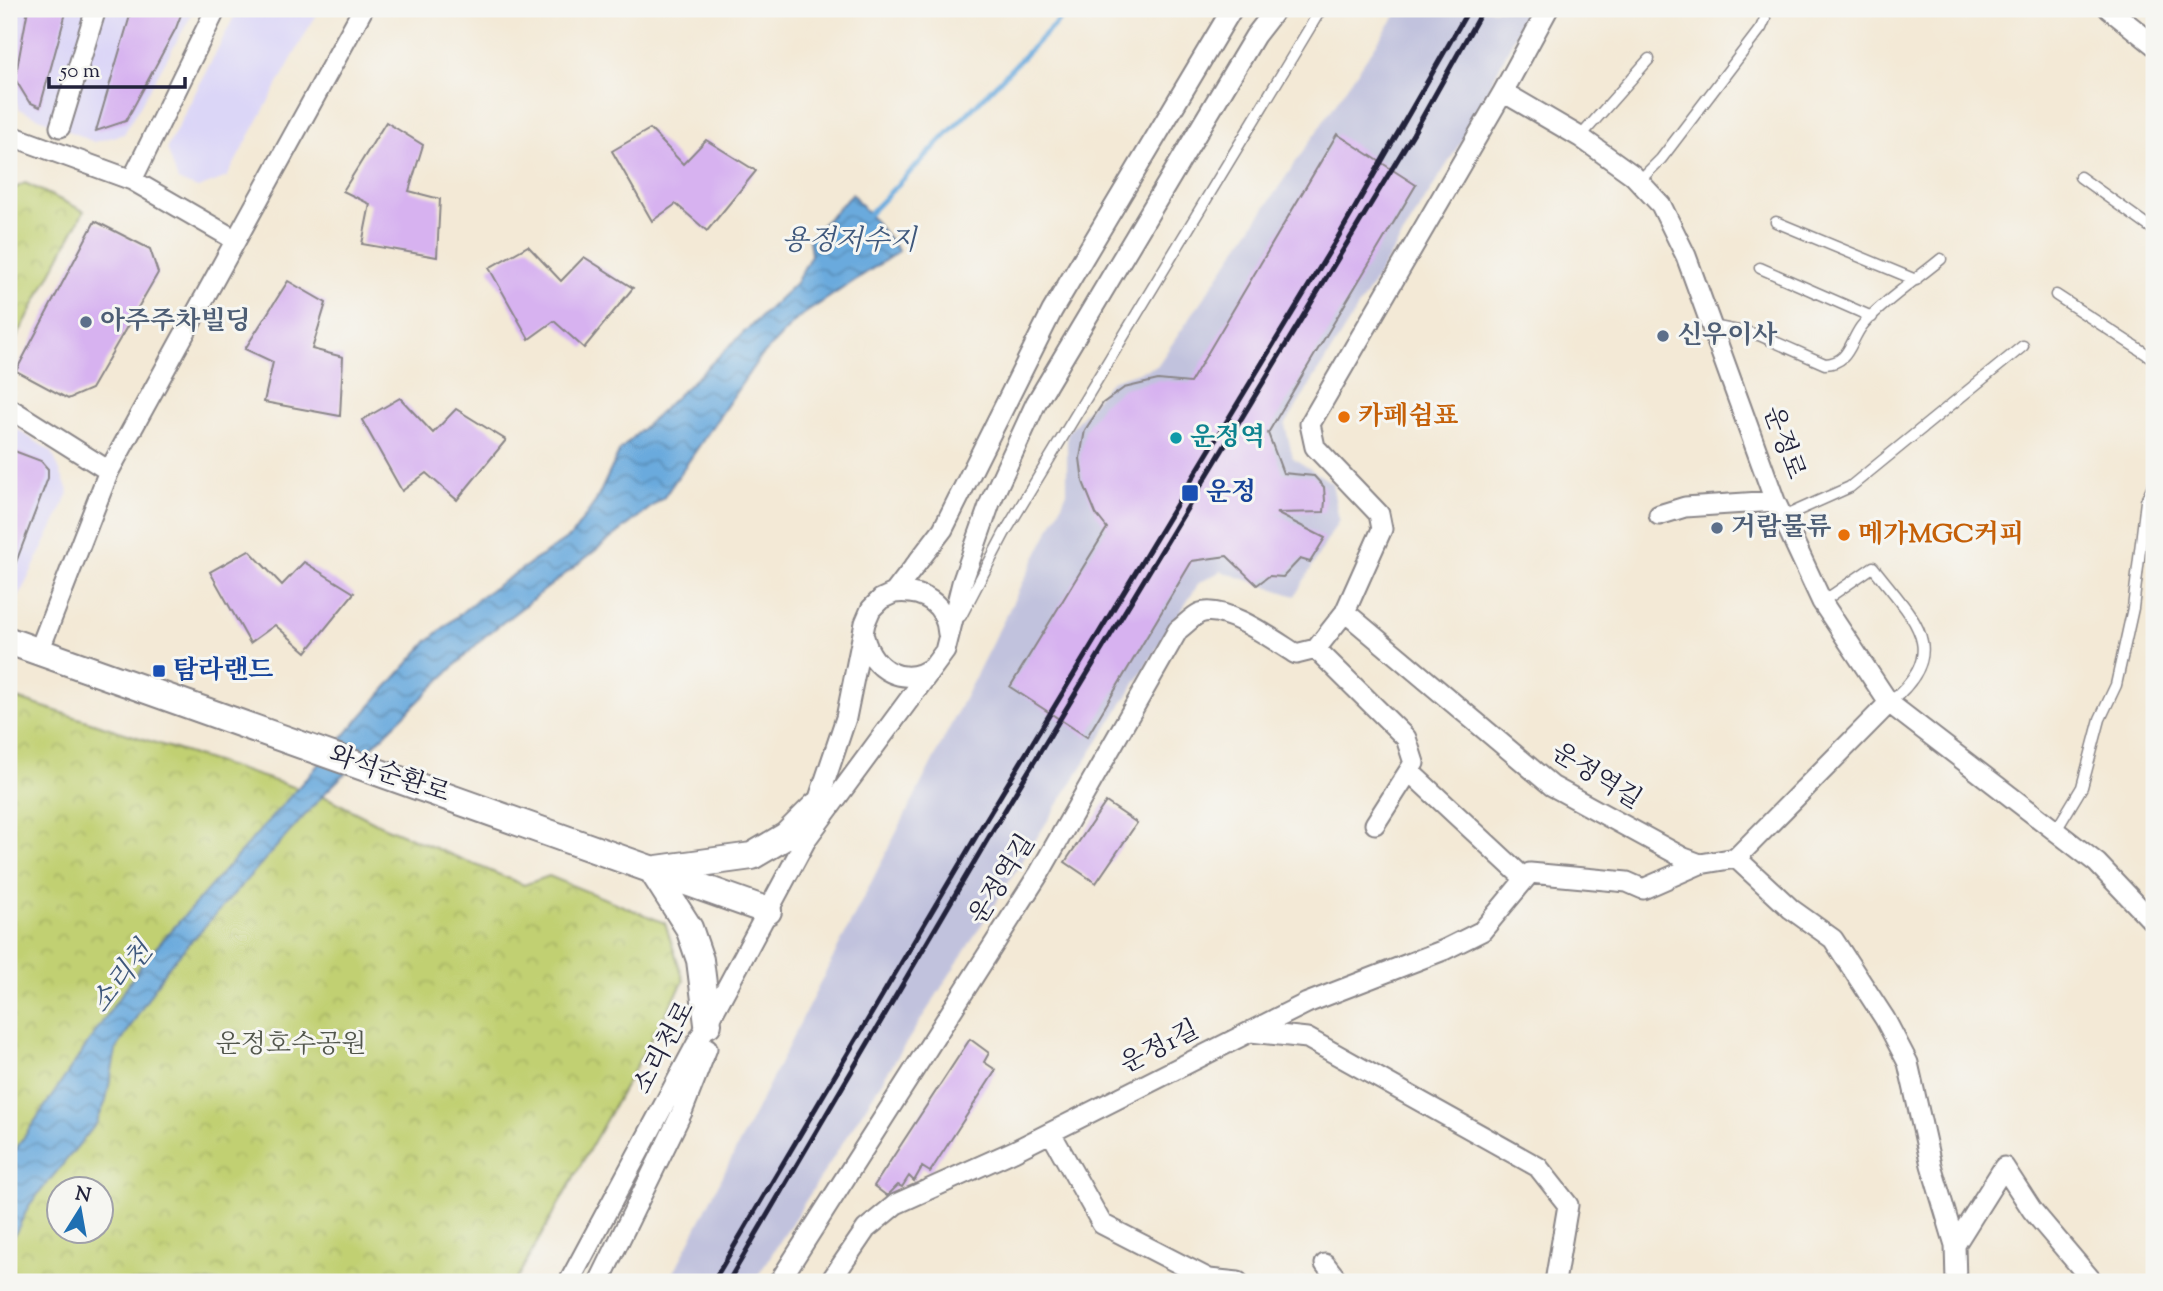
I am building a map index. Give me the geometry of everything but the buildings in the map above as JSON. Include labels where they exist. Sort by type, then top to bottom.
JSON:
[{"type":"street","points":[[60,127],[96,9]]},
{"type":"street","points":[[132,180],[216,9]]},
{"type":"street","points":[[39,651],[109,471],[234,239],[363,9]]},
{"type":"street","points":[[894,593],[943,529],[1052,311],[1232,9]]},
{"type":"street","points":[[807,838],[938,662],[949,638],[962,583],[990,503],[1035,403],[1255,36],[1276,9]]},
{"type":"street","points":[[1375,824],[1414,763],[1406,738],[1316,649],[1345,612],[1382,528],[1379,513],[1315,447],[1310,424],[1503,92],[1548,9]]},
{"type":"street","points":[[2109,9],[2154,44]]},
{"type":"street","name":"운정로","points":[[1503,92],[1580,137],[1639,181],[1661,205],[1686,256],[1779,509],[1822,602],[1889,703],[2098,863],[2154,923]]},
{"type":"street","points":[[9,135],[132,180],[234,239]]},
{"type":"street","points":[[9,408],[109,471]]},
{"type":"street","points":[[1659,515],[1685,507],[1779,509]]},
{"type":"street","points":[[807,838],[846,718],[865,623],[871,610],[881,599],[894,593],[916,593],[935,602],[943,612],[949,638]]},
{"type":"street","name":"운정역길","points":[[779,1282],[1040,872],[1178,630],[1200,613],[1216,611],[1241,621],[1296,654],[1316,649]]},
{"type":"street","name":"운정역길","points":[[1345,612],[1552,786],[1684,858],[1700,864]]},
{"type":"street","points":[[864,637],[867,651],[887,672],[915,676],[938,662]]},
{"type":"street","name":"와석순환로","points":[[9,641],[768,911]]},
{"type":"street","points":[[1410,772],[1525,879],[1530,873],[1542,874],[1627,882],[1643,889],[1700,864],[1736,858],[1889,703]]},
{"type":"street","points":[[708,1024],[700,960],[689,928],[652,870],[752,856],[786,836],[816,806]]},
{"type":"street","name":"소리천로","points":[[569,1282],[807,838]]},
{"type":"street","points":[[1736,858],[1791,909],[1833,939],[1885,1019],[1908,1063],[1931,1165],[1955,1245],[1955,1282]]},
{"type":"street","name":"운정1길","points":[[830,1282],[866,1229],[896,1204],[1051,1133],[1307,1003],[1444,950],[1482,932],[1525,879]]},
{"type":"street","points":[[599,1282],[682,1112],[743,959]]},
{"type":"street","points":[[1250,1032],[1307,1038],[1538,1167],[1568,1205],[1555,1282]]},
{"type":"street","points":[[1051,1133],[1102,1224],[1209,1279],[1238,1282]]},
{"type":"street","points":[[1955,1245],[2004,1167],[2032,1210],[2093,1282]]},
{"type":"street","points":[[1325,1264],[1339,1282]]},
{"type":"lane","points":[[949,638],[1004,534],[1321,9]]},
{"type":"lane","points":[[1639,181],[1661,159],[1761,28],[1765,19],[1763,9]]},
{"type":"lane","points":[[1580,137],[1649,59]]},
{"type":"lane","points":[[2080,177],[2154,230]]},
{"type":"lane","points":[[1776,222],[1916,280]]},
{"type":"lane","points":[[1712,326],[1759,335],[1825,364],[1836,363],[1844,358],[1861,326],[1941,259]]},
{"type":"lane","points":[[1760,268],[1872,317]]},
{"type":"lane","points":[[2056,295],[2154,359]]},
{"type":"lane","points":[[1779,509],[1850,486],[2023,346]]},
{"type":"lane","points":[[2055,832],[2081,787],[2100,719],[2116,685],[2133,608],[2154,483]]},
{"type":"lane","points":[[1822,602],[1873,567],[1920,628],[1923,651],[1921,667],[1911,685],[1889,703]]},
{"type":"shaded area","points":[[15,9],[195,9],[124,134],[94,142],[19,109],[9,83]]},
{"type":"shaded area","points":[[238,9],[319,9],[227,177],[198,188],[178,181],[167,148]]},
{"type":"shaded area","points":[[1400,9],[1528,9],[1469,129],[1285,425],[1293,458],[1332,483],[1339,520],[1295,596],[1221,571],[1199,583],[754,1282],[669,1282],[1057,515],[1067,492],[1067,434],[1111,381],[1157,366]]},
{"type":"shaded area","points":[[9,424],[52,452],[69,493],[19,597],[9,594]]},
{"type":"green space","points":[[25,183],[84,211],[9,352],[9,191]]},
{"type":"green space","name":"운정호수공원","points":[[9,696],[328,798],[382,826],[524,885],[549,876],[665,923],[684,981],[515,1282],[9,1282]]},
{"type":"water","name":"용정저수지","points":[[852,194],[899,251],[798,318],[758,360],[664,497],[484,637],[325,793],[167,968],[116,1050],[106,1101],[96,1124],[53,1176],[46,1176],[46,1185],[30,1204],[9,1246],[9,1159],[144,961],[428,641],[480,597],[571,536],[596,501],[620,450],[796,283],[811,255],[809,238]]},
{"type":"waterway","points":[[864,219],[1070,9]]},
{"type":"railway","points":[[713,1282],[981,828],[1337,239],[1469,9]]},
{"type":"railway","points":[[728,1282],[993,830],[1413,134],[1483,9]]},
{"type":"place","name":"아주주차빌딩","points":[[86,322]]},
{"type":"place","name":"신우이사","points":[[1663,336]]},
{"type":"place","name":"카페쉼표","points":[[1344,417]]},
{"type":"place","name":"운정역","points":[[1176,438]]},
{"type":"place","name":"운정","points":[[1190,493]]},
{"type":"place","name":"거람물류","points":[[1717,528]]},
{"type":"place","name":"메가MGC커피","points":[[1844,535]]},
{"type":"place","name":"탐라랜드","points":[[159,671]]},
{"type":"water label","name":"소리천","points":[[123,978]]}]
